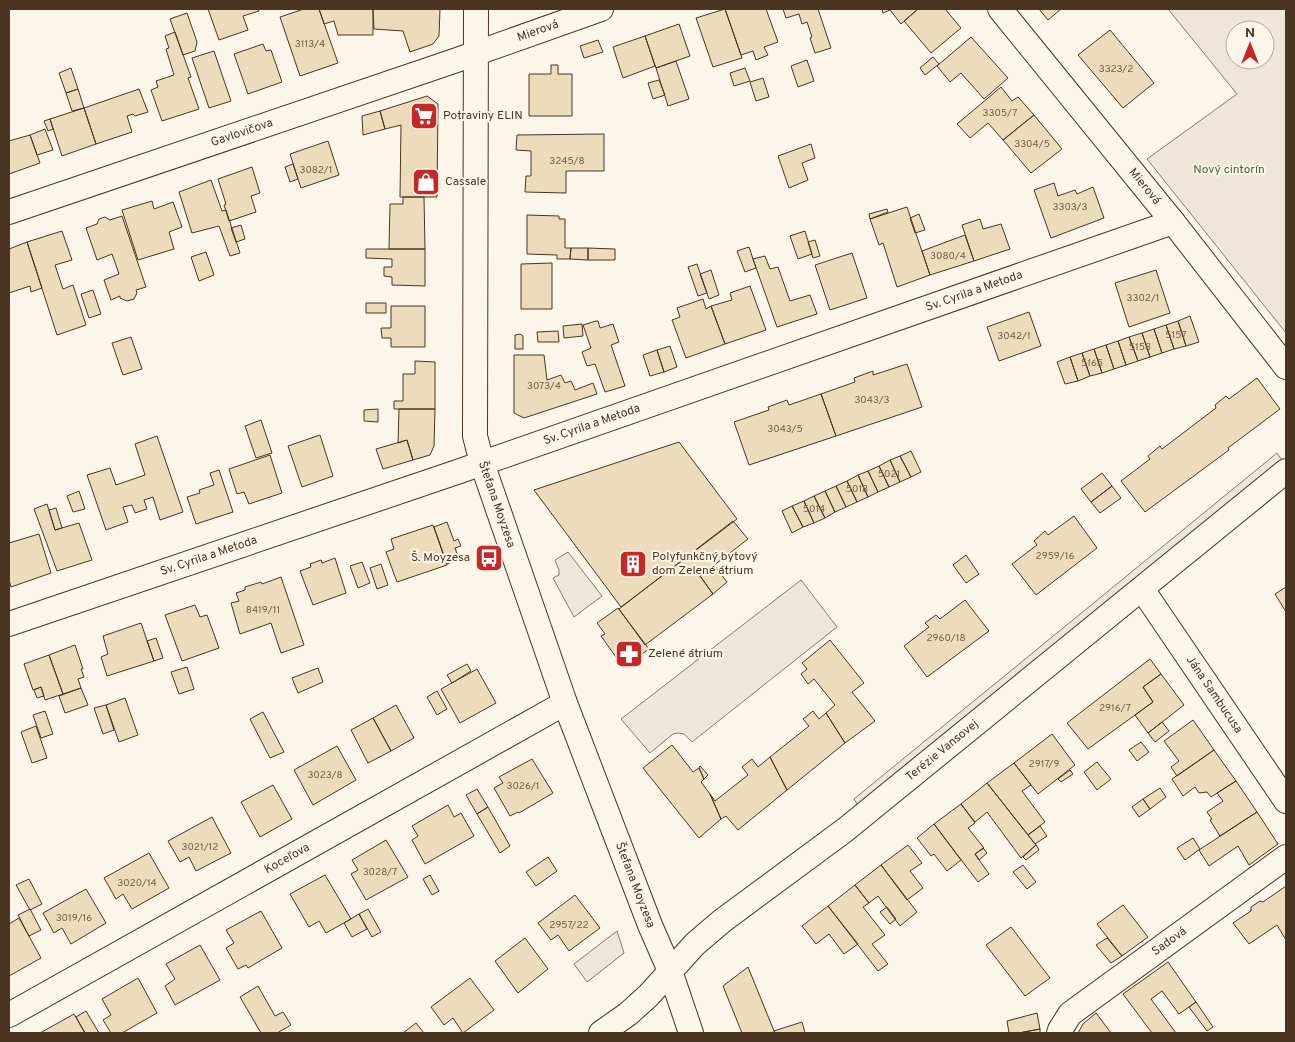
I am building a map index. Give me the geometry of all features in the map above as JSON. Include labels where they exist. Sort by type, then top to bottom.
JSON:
[{"type":"street","name":"Štefana Moyzesa","points":[[476,9],[475,436],[482,463],[565,703],[650,925],[670,971],[691,1033]]},
{"type":"street","name":"Mierová","points":[[475,54],[601,9]]},
{"type":"street","name":"Mierová","points":[[1000,9],[1173,222],[1286,367]]},
{"type":"street","name":"Gavlovičova","points":[[9,212],[475,54]]},
{"type":"street","name":"Sv. Cyrila a Metoda","points":[[9,624],[482,463],[1173,222]]},
{"type":"street","name":"Terézie Vansovej","points":[[601,1033],[628,1014],[695,944],[722,921],[845,830],[1286,471]]},
{"type":"street","name":"Jána Sambucusa","points":[[1142,589],[1286,801]]},
{"type":"street","name":"Koceľova","points":[[9,1015],[565,703]]},
{"type":"street","name":"Sadová","points":[[1060,1033],[1070,1014],[1286,857]]},
{"type":"green space","name":"Nový cintorín","points":[[1168,9],[1286,9],[1286,333],[1147,159],[1237,94]]},
{"type":"green space","points":[[617,931],[624,953],[587,982],[574,964]]},
{"type":"shaded area","points":[[1277,453],[1282,460],[859,807],[854,799]]},
{"type":"shaded area","points":[[568,552],[602,596],[574,617],[553,578],[559,575],[555,560]]},
{"type":"shaded area","points":[[801,580],[837,627],[692,742],[684,734],[673,734],[650,753],[621,719]]},
{"type":"building","points":[[208,9],[258,9],[259,11],[243,16],[248,30],[219,40]]},
{"type":"building","points":[[304,9],[319,9],[338,63],[300,76],[280,17]]},
{"type":"building","points":[[319,9],[373,9],[373,35],[338,35],[334,21],[324,24]]},
{"type":"building","points":[[373,9],[440,9],[439,36],[433,44],[410,52],[403,31],[374,29]]},
{"type":"building","points":[[725,9],[742,58],[713,67],[696,18]]},
{"type":"building","points":[[725,9],[766,9],[778,42],[764,47],[768,55],[756,60],[753,51],[741,55]]},
{"type":"building","points":[[783,9],[818,9],[831,48],[815,53],[807,22],[802,24],[799,14],[786,18]]},
{"type":"building","points":[[882,9],[918,9],[901,24],[890,10],[883,13]]},
{"type":"building","points":[[918,9],[945,9],[961,28],[931,53],[904,21]]},
{"type":"building","points":[[1039,9],[1061,9],[1048,20]]},
{"type":"building","points":[[187,13],[197,42],[195,51],[183,55],[170,19]]},
{"type":"building","points":[[679,24],[690,56],[656,68],[645,36]]},
{"type":"building","points":[[1110,30],[1154,83],[1123,108],[1078,55]]},
{"type":"building","points":[[175,32],[191,77],[188,78],[199,109],[162,121],[151,90],[158,87],[156,81],[174,75],[166,49],[169,48],[165,36]]},
{"type":"building","points":[[645,36],[655,66],[623,78],[613,47]]},
{"type":"building","points":[[971,37],[1008,78],[984,99],[961,73],[950,82],[937,66]]},
{"type":"building","points":[[598,40],[603,52],[584,58],[580,46]]},
{"type":"building","points":[[263,44],[266,51],[271,50],[282,82],[248,94],[234,54]]},
{"type":"building","points":[[214,51],[231,101],[209,108],[192,58]]},
{"type":"building","points":[[933,57],[939,64],[925,75],[920,68]]},
{"type":"building","points":[[807,60],[814,81],[798,87],[791,66]]},
{"type":"building","points":[[676,61],[689,99],[668,106],[656,68]]},
{"type":"building","points":[[551,65],[558,65],[558,74],[572,74],[572,116],[529,116],[529,74],[551,74]]},
{"type":"building","points":[[71,68],[78,89],[66,93],[59,73]]},
{"type":"building","points":[[745,68],[750,81],[734,86],[730,73]]},
{"type":"building","points":[[763,78],[769,97],[756,101],[750,82]]},
{"type":"building","points":[[659,80],[665,95],[653,99],[648,83]]},
{"type":"building","points":[[1001,87],[1012,101],[1018,97],[1034,115],[1003,140],[988,123],[970,138],[957,124]]},
{"type":"building","points":[[78,89],[84,108],[72,111],[66,93]]},
{"type":"building","points":[[139,89],[148,112],[127,116],[132,132],[96,144],[84,108]]},
{"type":"building","points":[[427,96],[438,104],[437,197],[400,197],[401,125],[385,129],[380,111]]},
{"type":"building","points":[[84,108],[96,144],[62,156],[50,119]]},
{"type":"building","points":[[380,111],[385,129],[363,135],[362,116]]},
{"type":"building","points":[[1034,115],[1062,149],[1031,173],[1003,140]]},
{"type":"building","points":[[50,119],[53,129],[48,131],[44,121]]},
{"type":"building","points":[[45,129],[53,150],[37,155],[30,135]]},
{"type":"building","points":[[604,134],[604,171],[566,171],[566,193],[525,192],[526,176],[531,176],[531,151],[516,150],[517,135]]},
{"type":"building","points":[[30,135],[40,163],[9,174],[9,141]]},
{"type":"building","points":[[328,141],[339,175],[301,188],[290,154]]},
{"type":"building","points":[[811,144],[815,158],[802,163],[808,180],[789,188],[778,156]]},
{"type":"building","points":[[293,164],[298,179],[290,182],[285,167]]},
{"type":"building","points":[[252,167],[260,193],[251,196],[256,212],[229,221],[218,179]]},
{"type":"building","points":[[211,180],[222,211],[226,210],[240,253],[230,256],[219,226],[192,233],[179,192]]},
{"type":"building","points":[[1054,183],[1058,196],[1075,190],[1077,194],[1093,187],[1104,218],[1051,238],[1034,190]]},
{"type":"building","points":[[403,197],[424,197],[425,249],[389,249],[390,204],[403,204]]},
{"type":"building","points":[[152,201],[154,209],[173,202],[182,227],[169,232],[174,249],[138,260],[122,210]]},
{"type":"building","points":[[907,207],[930,275],[897,287],[883,243],[879,245],[870,219]]},
{"type":"building","points":[[887,209],[888,212],[870,219],[869,214]]},
{"type":"building","points":[[919,214],[925,230],[915,233],[910,218]]},
{"type":"building","points":[[527,215],[559,216],[559,219],[565,219],[565,248],[571,248],[570,259],[557,259],[557,255],[527,254]]},
{"type":"building","points":[[122,216],[146,287],[136,290],[137,293],[134,299],[127,301],[120,298],[120,296],[111,300],[104,280],[119,274],[112,254],[97,260],[86,228],[97,224],[99,219],[105,217],[110,220]]},
{"type":"building","points":[[980,219],[983,229],[1001,224],[1010,249],[974,261],[962,225]]},
{"type":"building","points":[[241,225],[245,239],[236,242],[231,228]]},
{"type":"building","points":[[62,231],[72,260],[55,265],[63,289],[73,285],[86,325],[57,335],[27,242]]},
{"type":"building","points":[[805,231],[812,254],[798,259],[790,236]]},
{"type":"building","points":[[965,235],[974,261],[930,275],[922,251]]},
{"type":"building","points":[[815,240],[820,256],[813,258],[808,242]]},
{"type":"building","points":[[27,242],[42,288],[31,292],[30,286],[9,293],[9,249]]},
{"type":"building","points":[[749,247],[756,268],[745,272],[737,251]]},
{"type":"building","points":[[571,248],[588,248],[588,260],[570,259]]},
{"type":"building","points":[[588,248],[615,249],[615,260],[588,260]]},
{"type":"building","points":[[366,249],[425,249],[425,286],[392,285],[392,277],[384,276],[384,267],[392,267],[392,259],[366,258]]},
{"type":"building","points":[[206,252],[214,275],[199,281],[191,257]]},
{"type":"building","points":[[852,253],[867,298],[830,310],[815,265]]},
{"type":"building","points":[[765,256],[770,269],[778,267],[790,301],[810,295],[817,314],[777,327],[753,259]]},
{"type":"building","points":[[552,263],[552,309],[521,309],[521,264]]},
{"type":"building","points":[[697,264],[707,293],[698,296],[688,267]]},
{"type":"building","points":[[711,270],[719,295],[709,299],[700,274]]},
{"type":"building","points":[[1156,270],[1170,313],[1129,327],[1115,283]]},
{"type":"building","points":[[750,286],[766,330],[725,344],[711,306],[732,300],[730,293]]},
{"type":"building","points":[[93,290],[101,314],[89,318],[81,294]]},
{"type":"building","points":[[703,299],[706,309],[711,306],[725,344],[686,358],[672,320],[680,317],[677,308]]},
{"type":"building","points":[[366,303],[386,303],[386,313],[366,313]]},
{"type":"building","points":[[391,306],[425,306],[425,347],[391,347],[391,338],[382,338],[381,328],[391,328]]},
{"type":"building","points":[[1029,312],[1041,346],[999,361],[987,327]]},
{"type":"building","points":[[1190,316],[1199,342],[1186,346],[1178,321]]},
{"type":"building","points":[[598,321],[600,328],[613,324],[619,342],[611,345],[625,386],[605,392],[595,364],[587,366],[582,352],[591,348],[583,325]]},
{"type":"building","points":[[1178,321],[1186,346],[1174,349],[1166,325]]},
{"type":"building","points":[[582,324],[583,336],[564,338],[563,326]]},
{"type":"building","points":[[1166,325],[1174,349],[1162,353],[1154,329]]},
{"type":"building","points":[[1154,329],[1162,353],[1150,357],[1142,333]]},
{"type":"building","points":[[558,331],[559,342],[538,342],[537,332]]},
{"type":"building","points":[[1142,333],[1150,357],[1138,361],[1129,337]]},
{"type":"building","points":[[520,334],[523,336],[523,349],[515,349],[515,335]]},
{"type":"building","points":[[131,337],[142,369],[123,375],[112,343]]},
{"type":"building","points":[[1129,337],[1138,361],[1126,365],[1118,341]]},
{"type":"building","points":[[1118,341],[1126,365],[1114,369],[1106,345]]},
{"type":"building","points":[[1106,345],[1114,369],[1102,373],[1094,349]]},
{"type":"building","points":[[670,346],[677,367],[664,372],[657,350]]},
{"type":"building","points":[[1094,349],[1102,373],[1090,376],[1082,353]]},
{"type":"building","points":[[657,350],[664,372],[650,376],[643,355]]},
{"type":"building","points":[[1082,353],[1090,376],[1078,381],[1070,357]]},
{"type":"building","points":[[514,355],[544,355],[547,380],[561,375],[565,383],[571,381],[575,390],[593,383],[597,394],[524,418],[514,413]]},
{"type":"building","points":[[1070,357],[1078,381],[1065,384],[1057,362]]},
{"type":"building","points":[[415,361],[435,362],[435,409],[394,409],[394,401],[403,401],[403,374],[415,374]]},
{"type":"building","points":[[907,364],[922,407],[836,436],[821,394],[855,382],[854,378],[873,371],[873,375]]},
{"type":"building","points":[[1257,378],[1280,409],[1228,448],[1229,450],[1145,512],[1121,481],[1150,459],[1148,456],[1160,446],[1162,449],[1216,408],[1215,405],[1226,396],[1229,399]]},
{"type":"building","points":[[821,394],[836,436],[749,465],[734,422],[769,410],[768,407],[787,400],[789,405]]},
{"type":"building","points":[[378,409],[378,422],[364,421],[364,410]]},
{"type":"building","points":[[399,409],[435,409],[434,446],[430,455],[413,460],[407,440],[398,443]]},
{"type":"building","points":[[261,420],[272,453],[256,458],[245,426]]},
{"type":"building","points":[[320,435],[333,476],[302,487],[288,446]]},
{"type":"building","points":[[157,436],[183,512],[160,520],[153,497],[144,500],[147,509],[135,513],[132,505],[123,507],[128,522],[106,530],[87,475],[110,468],[116,485],[145,475],[135,444]]},
{"type":"building","points":[[407,440],[413,460],[383,469],[376,449]]},
{"type":"building","name":"Polyfunkčný bytový dom Zelené átrium","points":[[679,442],[737,519],[621,607],[534,490]]},
{"type":"building","points":[[911,451],[921,472],[911,477],[900,456]]},
{"type":"building","points":[[270,455],[282,493],[249,504],[244,492],[237,494],[229,469]]},
{"type":"building","points":[[900,456],[911,477],[900,482],[890,460]]},
{"type":"building","points":[[890,460],[900,482],[889,487],[879,466]]},
{"type":"building","points":[[879,466],[889,487],[878,492],[868,471]]},
{"type":"building","points":[[219,470],[233,512],[196,524],[187,497],[200,493],[199,490],[214,485],[210,473]]},
{"type":"building","points":[[868,471],[878,492],[868,497],[858,475]]},
{"type":"building","points":[[1102,473],[1112,486],[1091,502],[1081,489]]},
{"type":"building","points":[[858,475],[868,497],[857,502],[847,481]]},
{"type":"building","points":[[847,481],[857,502],[846,507],[836,486]]},
{"type":"building","points":[[836,486],[846,507],[835,512],[825,491]]},
{"type":"building","points":[[1112,486],[1121,498],[1100,513],[1091,502]]},
{"type":"building","points":[[79,491],[85,509],[73,512],[67,496]]},
{"type":"building","points":[[825,491],[835,512],[825,518],[814,496]]},
{"type":"building","points":[[814,496],[825,518],[814,523],[804,501]]},
{"type":"building","points":[[804,501],[814,523],[803,527],[792,506]]},
{"type":"building","points":[[47,504],[55,530],[79,523],[92,560],[57,571],[34,509]]},
{"type":"building","points":[[792,506],[803,527],[792,533],[782,511]]},
{"type":"building","points":[[56,508],[62,528],[55,530],[49,510]]},
{"type":"building","points":[[1074,516],[1097,548],[1036,595],[1012,564],[1037,545],[1034,541],[1045,531],[1048,535]]},
{"type":"building","points":[[733,521],[748,539],[700,576],[713,594],[645,645],[619,609]]},
{"type":"building","points":[[447,522],[454,541],[458,539],[461,546],[455,548],[459,559],[447,564],[434,527]]},
{"type":"building","points":[[433,525],[447,565],[397,582],[386,552],[394,549],[391,539]]},
{"type":"building","points":[[39,534],[51,573],[11,587],[9,580],[9,543]]},
{"type":"building","points":[[966,555],[979,574],[966,583],[953,565]]},
{"type":"building","points":[[335,558],[346,593],[313,605],[300,571],[311,567],[310,564],[321,560],[322,563]]},
{"type":"building","points":[[362,562],[370,583],[358,588],[350,566]]},
{"type":"building","points":[[381,564],[388,585],[377,589],[370,568]]},
{"type":"building","points":[[714,565],[727,582],[713,594],[700,576]]},
{"type":"building","points":[[281,577],[304,645],[281,653],[271,623],[240,634],[231,603],[239,601],[236,593],[245,590],[245,587],[261,582],[262,584]]},
{"type":"building","points":[[1286,587],[1286,612],[1275,594]]},
{"type":"building","points":[[965,600],[989,631],[927,677],[904,646],[929,627],[925,623],[936,615],[940,619]]},
{"type":"building","points":[[195,605],[200,617],[207,615],[219,648],[182,661],[165,615]]},
{"type":"building","points":[[618,608],[649,649],[623,667],[601,636],[605,634],[597,623]]},
{"type":"building","points":[[141,623],[154,661],[107,676],[101,657],[108,654],[103,636]]},
{"type":"building","points":[[156,638],[163,658],[154,661],[147,641]]},
{"type":"building","points":[[830,640],[864,683],[852,692],[875,721],[845,743],[826,713],[835,705],[814,679],[808,684],[801,674],[807,669],[802,663]]},
{"type":"building","points":[[75,645],[84,677],[78,679],[81,688],[63,694],[49,655]]},
{"type":"building","points":[[49,655],[63,694],[45,700],[41,687],[33,690],[24,664]]},
{"type":"building","points":[[1150,659],[1161,674],[1143,687],[1153,702],[1088,749],[1067,723]]},
{"type":"building","points":[[467,664],[471,671],[452,683],[447,675]]},
{"type":"building","points":[[187,667],[194,689],[179,694],[171,672]]},
{"type":"building","points":[[318,668],[323,682],[298,693],[292,678]]},
{"type":"building","points":[[477,669],[496,703],[460,723],[441,689]]},
{"type":"building","points":[[1161,674],[1184,705],[1148,733],[1135,715],[1153,702],[1143,687]]},
{"type":"building","points":[[41,687],[44,696],[37,698],[34,690]]},
{"type":"building","points":[[81,688],[88,705],[65,713],[59,696]]},
{"type":"building","points":[[437,691],[447,709],[437,715],[427,697]]},
{"type":"building","points":[[125,698],[138,735],[119,742],[106,705]]},
{"type":"building","points":[[106,705],[114,730],[103,734],[94,708]]},
{"type":"building","points":[[396,705],[414,738],[391,751],[373,718]]},
{"type":"building","points":[[45,711],[53,734],[41,738],[33,715]]},
{"type":"building","points":[[813,711],[819,719],[826,713],[845,743],[787,790],[770,757],[809,726],[803,719]]},
{"type":"building","points":[[263,712],[284,752],[270,758],[250,719]]},
{"type":"building","points":[[373,718],[391,751],[368,763],[351,730]]},
{"type":"building","points":[[1193,720],[1214,750],[1177,776],[1171,767],[1179,761],[1164,741]]},
{"type":"building","points":[[1162,722],[1169,731],[1155,742],[1148,733]]},
{"type":"building","points":[[36,726],[47,758],[32,763],[21,732]]},
{"type":"building","points":[[1052,734],[1075,765],[1038,794],[1014,763]]},
{"type":"building","points":[[1141,742],[1149,752],[1137,761],[1129,750]]},
{"type":"building","points":[[672,745],[693,772],[699,768],[704,779],[701,782],[710,794],[721,819],[699,838],[643,768]]},
{"type":"building","points":[[337,746],[356,780],[313,805],[294,770]]},
{"type":"building","points":[[1214,750],[1236,781],[1211,797],[1207,792],[1199,793],[1195,787],[1183,796],[1172,779]]},
{"type":"building","points":[[770,757],[787,790],[738,830],[726,816],[721,819],[710,794],[715,801],[748,775],[742,767],[752,759],[758,767]]},
{"type":"building","points":[[532,759],[553,793],[519,813],[510,816],[494,788],[503,783],[499,777]]},
{"type":"building","points":[[1097,762],[1111,779],[1097,790],[1084,772]]},
{"type":"building","points":[[1014,763],[1031,785],[1022,791],[1045,822],[1028,835],[987,783]]},
{"type":"building","points":[[700,766],[708,775],[704,779],[699,768]]},
{"type":"building","points":[[1070,770],[1073,774],[1061,782],[1058,779]]},
{"type":"building","points":[[1236,781],[1257,812],[1220,836],[1207,812],[1223,801],[1217,793]]},
{"type":"building","points":[[987,783],[1036,845],[1021,858],[987,812],[975,822],[961,804]]},
{"type":"building","points":[[273,785],[292,819],[260,837],[241,802]]},
{"type":"building","points":[[1160,788],[1166,797],[1150,809],[1143,799]]},
{"type":"building","points":[[477,789],[488,807],[477,814],[466,795]]},
{"type":"building","points":[[1143,799],[1150,809],[1139,817],[1132,807]]},
{"type":"building","points":[[961,804],[975,823],[968,828],[984,848],[975,854],[989,874],[978,882],[934,824]]},
{"type":"building","points":[[448,805],[454,817],[461,813],[474,836],[425,864],[412,840],[418,836],[412,826]]},
{"type":"building","points":[[488,807],[510,846],[500,853],[477,814]]},
{"type":"building","points":[[1257,812],[1278,844],[1249,865],[1238,846],[1209,866],[1199,850]]},
{"type":"building","points":[[212,817],[231,853],[196,871],[189,857],[180,862],[168,841]]},
{"type":"building","points":[[934,824],[961,860],[947,871],[934,854],[931,856],[917,838]]},
{"type":"building","points":[[1040,826],[1047,836],[1035,844],[1028,835]]},
{"type":"building","points":[[1193,838],[1200,849],[1185,860],[1177,848]]},
{"type":"building","points":[[386,840],[408,877],[366,900],[351,874],[358,870],[352,860]]},
{"type":"building","points":[[908,845],[922,863],[910,871],[923,888],[907,900],[881,865]]},
{"type":"building","points":[[1036,845],[1039,850],[1026,860],[1023,857]]},
{"type":"building","points":[[983,848],[987,853],[979,860],[975,854]]},
{"type":"building","points":[[149,853],[169,888],[132,909],[123,894],[116,899],[104,878]]},
{"type":"building","points":[[548,857],[557,871],[536,886],[526,872]]},
{"type":"building","points":[[881,865],[917,912],[900,926],[878,896],[869,903],[855,885]]},
{"type":"building","points":[[1023,865],[1036,882],[1027,889],[1013,872]]},
{"type":"building","points":[[325,875],[351,919],[326,933],[319,921],[309,927],[290,894]]},
{"type":"building","points":[[430,875],[439,891],[432,895],[423,879]]},
{"type":"building","points":[[29,879],[42,904],[30,910],[16,885]]},
{"type":"building","points":[[855,885],[869,903],[863,907],[885,935],[872,944],[888,964],[878,971],[828,906]]},
{"type":"building","points":[[1286,886],[1286,940],[1277,925],[1249,944],[1233,923],[1251,911],[1251,907],[1260,901],[1263,902]]},
{"type":"building","points":[[86,889],[106,923],[71,944],[62,928],[54,933],[43,913]]},
{"type":"building","points":[[575,895],[600,928],[569,951],[558,935],[551,940],[538,923]]},
{"type":"building","points":[[1123,905],[1148,937],[1122,956],[1097,924]]},
{"type":"building","points":[[828,906],[858,944],[844,954],[829,934],[816,944],[802,926]]},
{"type":"building","points":[[887,907],[896,919],[890,924],[880,912]]},
{"type":"building","points":[[30,909],[41,930],[29,936],[18,915]]},
{"type":"building","points":[[368,909],[381,932],[372,937],[359,914]]},
{"type":"building","points":[[261,911],[282,948],[248,968],[246,965],[238,969],[226,948],[234,943],[226,930]]},
{"type":"building","points":[[359,914],[367,929],[352,937],[344,923]]},
{"type":"building","points":[[19,918],[41,958],[9,976],[9,924]]},
{"type":"building","points":[[1011,927],[1050,978],[1025,996],[986,945]]},
{"type":"building","points":[[525,938],[548,969],[518,993],[495,961]]},
{"type":"building","points":[[1107,938],[1122,956],[1111,963],[1096,945]]},
{"type":"building","points":[[200,945],[220,980],[175,1005],[165,986],[175,979],[166,964]]},
{"type":"building","points":[[1168,962],[1196,1002],[1179,1014],[1162,991],[1151,999],[1176,1033],[1152,1033],[1123,994]]},
{"type":"building","points":[[748,967],[775,1033],[742,1033],[723,986]]},
{"type":"building","points":[[138,978],[157,1013],[122,1033],[111,1033],[103,1020],[111,1015],[102,999]]},
{"type":"building","points":[[470,978],[494,1010],[463,1033],[453,1018],[444,1025],[431,1007]]},
{"type":"building","points":[[258,986],[275,1016],[283,1012],[291,1025],[277,1033],[261,1033],[240,997]]},
{"type":"building","points":[[1196,1002],[1213,1027],[1207,1031],[1189,1007]]},
{"type":"building","points":[[86,1011],[99,1033],[85,1033],[76,1017]]},
{"type":"building","points":[[1037,1013],[1040,1029],[1009,1033],[1007,1021]]},
{"type":"building","points":[[1096,1013],[1111,1033],[1078,1033],[1083,1024]]},
{"type":"building","points":[[74,1014],[85,1033],[40,1033]]},
{"type":"building","points":[[802,1022],[805,1033],[775,1033],[774,1031]]},
{"type":"building","points":[[416,1023],[424,1033],[403,1033]]},
{"type":"building","points":[[1040,1029],[1040,1033],[1019,1033]]},
{"type":"place","name":"Potraviny ELIN","points":[[424,116]]},
{"type":"place","name":"Cassale","points":[[426,182]]},
{"type":"place","name":"Š. Moyzesa","points":[[489,558]]},
{"type":"place","name":"Polyfunkčný bytový dom Zelené átrium","points":[[633,564]]},
{"type":"place","name":"Zelené átrium","points":[[629,654]]}]
